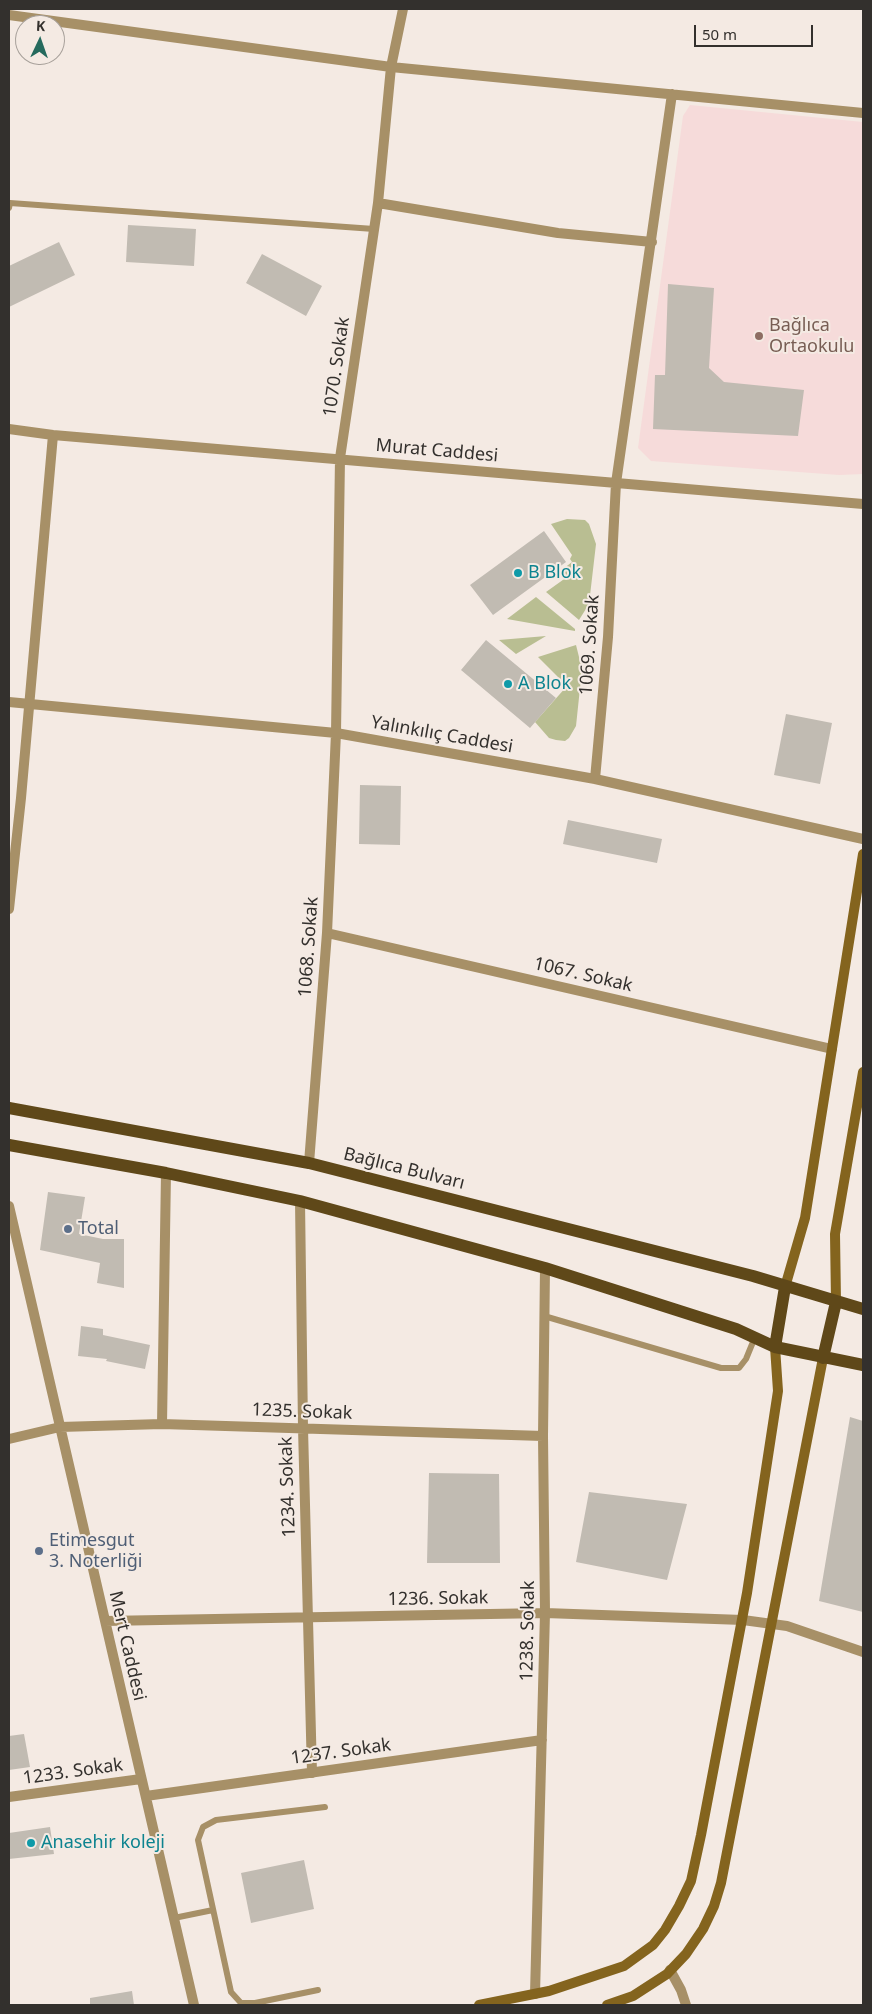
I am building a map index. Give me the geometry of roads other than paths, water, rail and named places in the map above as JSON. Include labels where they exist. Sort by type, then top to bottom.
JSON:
[{"type":"main road","points":[[479,2005],[536,1994],[585,1981],[624,1966],[653,1945],[666,1930],[690,1880],[701,1835],[742,1620],[778,1391],[775,1347],[785,1287],[805,1218],[863,854]]},
{"type":"main road","points":[[607,2005],[633,1996],[650,1987],[686,1954],[703,1929],[722,1883],[771,1622],[823,1358],[836,1302],[835,1234],[863,1072]]},
{"type":"main road","name":"Bağlıca Bulvarı","points":[[9,1108],[309,1163],[753,1276],[836,1302]]},
{"type":"main road","points":[[9,1145],[166,1173],[300,1201],[545,1268],[722,1324],[775,1347],[863,1365]]},
{"type":"main road","points":[[836,1302],[863,1309]]},
{"type":"street","name":"1070. Sokak","points":[[336,732],[340,458],[378,202],[391,67],[403,9]]},
{"type":"street","points":[[9,15],[391,67],[863,113]]},
{"type":"street","name":"1069. Sokak","points":[[595,779],[608,637],[616,483],[672,94]]},
{"type":"street","points":[[378,202],[558,234],[652,242]]},
{"type":"street","name":"Murat Caddesi","points":[[9,429],[54,435],[863,504]]},
{"type":"street","points":[[9,909],[30,704],[54,435]]},
{"type":"street","name":"Yalınkılıç Caddesi","points":[[9,702],[336,732],[595,779],[863,839]]},
{"type":"street","name":"1068. Sokak","points":[[309,1163],[327,933],[336,732]]},
{"type":"street","name":"1067. Sokak","points":[[327,933],[832,1049]]},
{"type":"street","points":[[162,1424],[166,1173]]},
{"type":"street","name":"1234. Sokak","points":[[300,1201],[303,1428],[312,1773]]},
{"type":"street","name":"Mert Caddesi","points":[[9,1206],[194,2005]]},
{"type":"street","name":"1238. Sokak","points":[[536,1994],[545,1613],[543,1436],[545,1268]]},
{"type":"street","name":"1235. Sokak","points":[[9,1439],[60,1428],[162,1424],[543,1436]]},
{"type":"street","name":"1236. Sokak","points":[[105,1621],[545,1613],[742,1620],[771,1622],[863,1652]]},
{"type":"street","name":"1237. Sokak","points":[[146,1796],[542,1740]]},
{"type":"street","name":"1233. Sokak","points":[[9,1797],[142,1779]]},
{"type":"street","points":[[670,1970],[681,1990],[686,2005]]},
{"type":"lane","points":[[9,208],[10,203],[374,229]]},
{"type":"lane","points":[[544,1316],[721,1368],[739,1368],[746,1359],[755,1337]]},
{"type":"lane","points":[[318,1990],[255,2003],[241,2002],[231,1992],[198,1840],[203,1827],[216,1820],[325,1807]]},
{"type":"lane","points":[[174,1918],[213,1910]]},
{"type":"place","name":"Bağlıca Ortaokulu","points":[[759,336]]},
{"type":"place","name":"B Blok","points":[[518,573]]},
{"type":"place","name":"A Blok","points":[[508,684]]},
{"type":"place","name":"Total","points":[[68,1229]]},
{"type":"place","name":"Etimesgut 3. Noterliği","points":[[39,1551]]},
{"type":"place","name":"Anasehir koleji","points":[[31,1843]]}]
